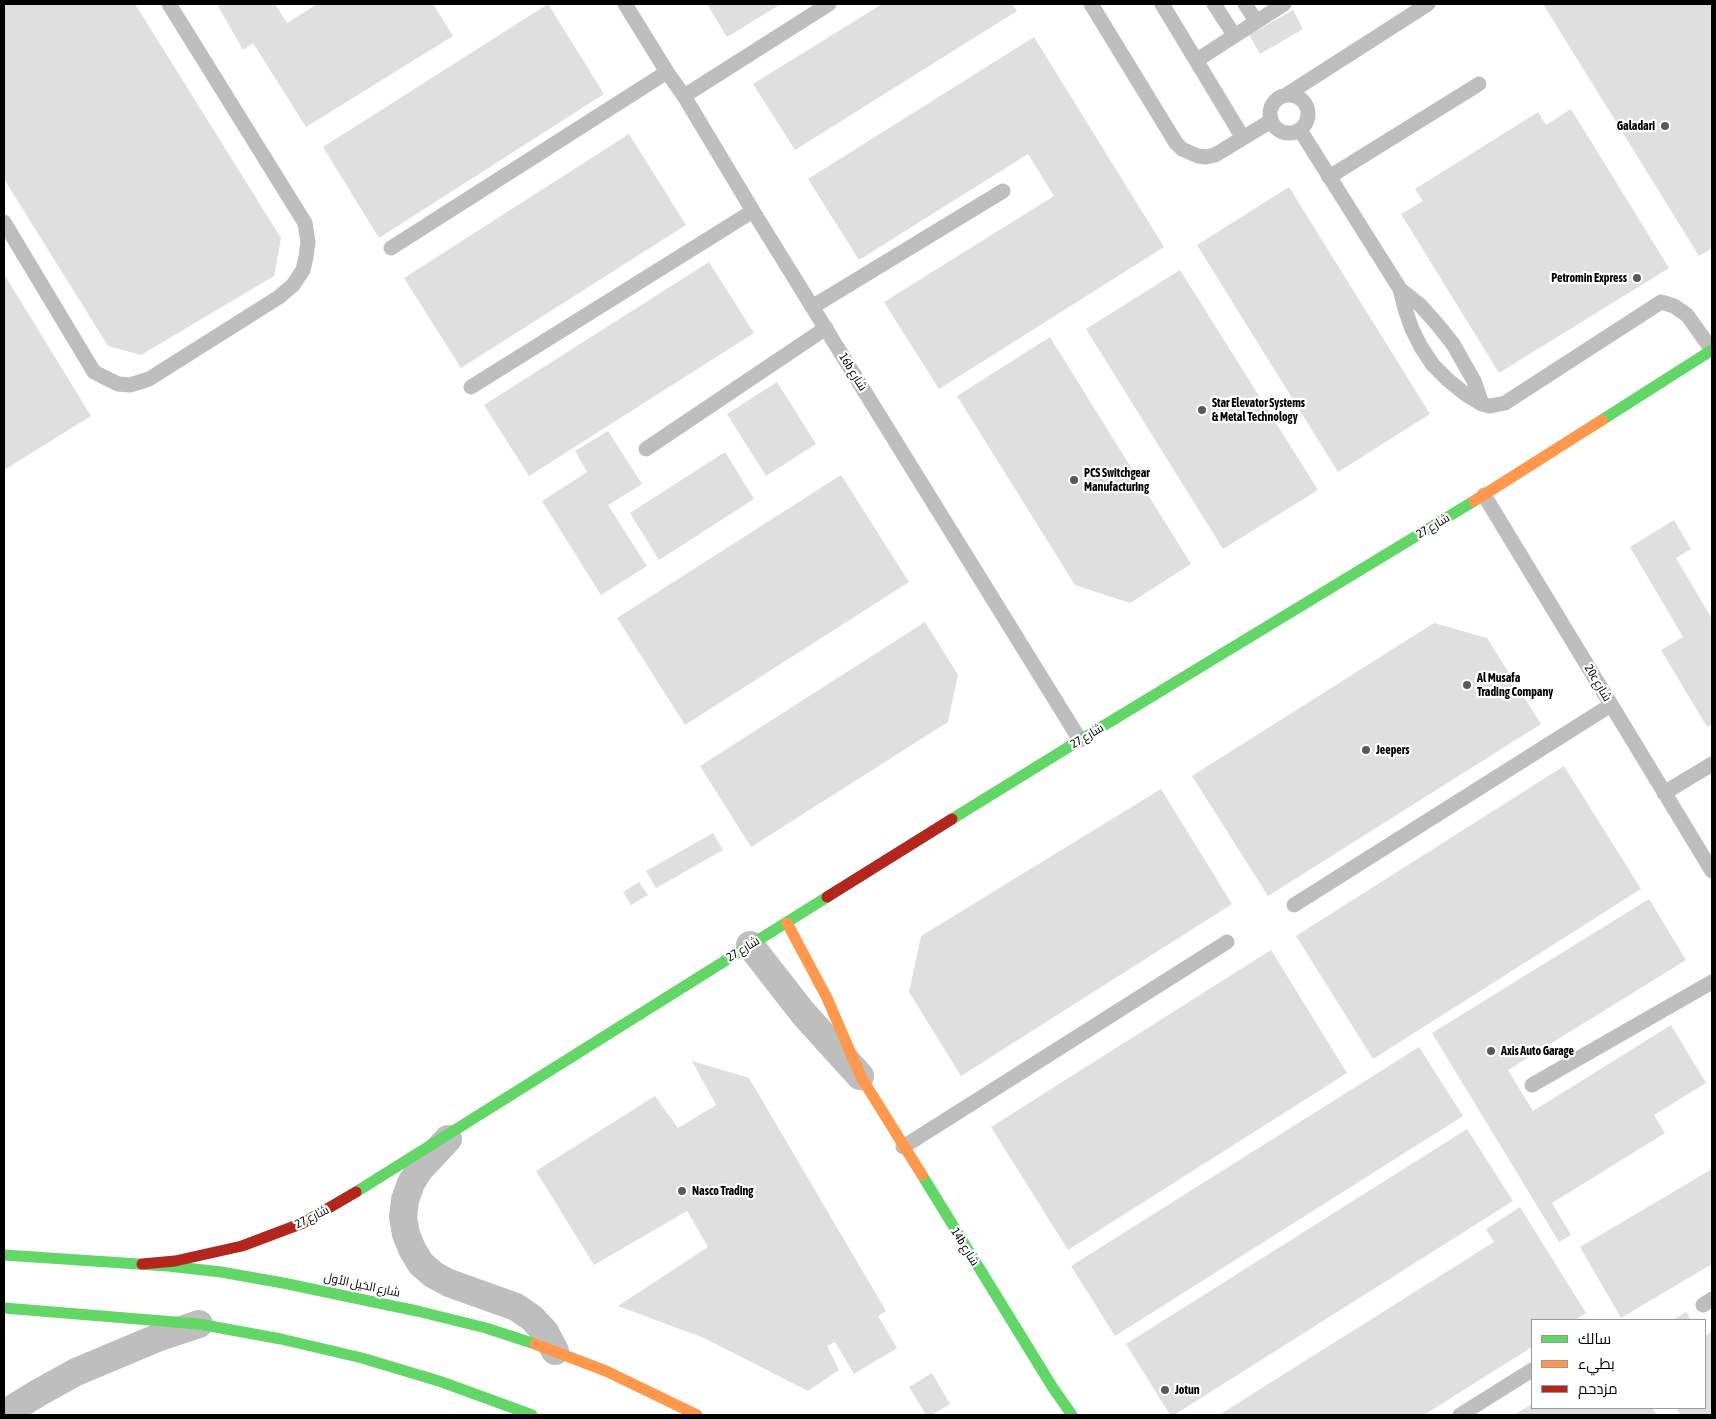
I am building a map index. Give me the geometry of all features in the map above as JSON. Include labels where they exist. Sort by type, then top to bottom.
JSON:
[{"type":"street","name":"شارع 27","points":[[142,1264],[209,1255],[242,1246],[303,1223],[330,1208],[1080,740],[1484,495],[1712,350]]},
{"type":"street","name":"14b شارع","points":[[787,922],[827,998],[861,1077],[1053,1388],[1072,1415]]},
{"type":"street","name":"14b شارع","points":[[750,945],[803,1013],[861,1077]]},
{"type":"street","name":"شارع 27","points":[[463,1124],[420,1169],[410,1183],[403,1217],[406,1234],[412,1249],[421,1264],[434,1275],[450,1283],[516,1307],[532,1318],[545,1332],[555,1351]]},
{"type":"street","name":"شارع الخيل الأول","points":[[4,1255],[142,1264],[221,1272],[378,1303],[486,1328],[555,1351],[606,1371],[697,1415]]},
{"type":"street","points":[[4,1308],[199,1324],[282,1338],[362,1358],[442,1382],[532,1415]]},
{"type":"street","points":[[4,1414],[76,1372],[157,1338],[199,1324]]},
{"type":"street","points":[[1053,1388],[1068,1415]]},
{"type":"lane","points":[[4,222],[94,372],[118,384],[130,385],[149,379],[279,297],[293,285],[302,270],[306,257],[308,242],[305,223],[169,4]]},
{"type":"lane","name":"16b شارع","points":[[625,4],[684,96],[1080,740]]},
{"type":"lane","points":[[684,96],[829,4]]},
{"type":"lane","points":[[1092,4],[1176,143],[1189,154],[1206,157],[1215,155],[1271,121]]},
{"type":"lane","points":[[1162,4],[1243,138]]},
{"type":"lane","points":[[1214,4],[1234,36]]},
{"type":"lane","points":[[1245,4],[1256,21]]},
{"type":"lane","points":[[1286,94],[1295,95],[1303,100],[1307,107],[1306,124],[1300,130],[1292,133],[1283,132],[1276,128],[1271,121],[1270,112],[1272,104],[1279,97],[1428,4]]},
{"type":"lane","points":[[1197,60],[1280,5]]},
{"type":"lane","points":[[391,248],[667,72]]},
{"type":"lane","points":[[1328,177],[1479,84]]},
{"type":"lane","points":[[1300,130],[1400,289],[1420,305],[1453,344],[1474,381],[1482,404]]},
{"type":"lane","points":[[812,307],[1003,191]]},
{"type":"lane","points":[[471,387],[753,211]]},
{"type":"lane","points":[[1400,289],[1412,329],[1429,359],[1448,380],[1464,393],[1482,404],[1490,406],[1505,403],[1661,302],[1674,306],[1688,315],[1712,350]]},
{"type":"lane","points":[[646,449],[826,328]]},
{"type":"lane","name":"20c شارع","points":[[1484,495],[1712,871]]},
{"type":"lane","points":[[1294,905],[1611,705]]},
{"type":"lane","points":[[1664,793],[1712,764]]},
{"type":"lane","points":[[903,1147],[1227,942]]},
{"type":"lane","points":[[1532,1085],[1712,982]]},
{"type":"lane","points":[[1460,1415],[1531,1371]]},
{"type":"building","points":[[4,4],[135,4],[281,238],[274,276],[141,355],[108,346],[4,179]]},
{"type":"building","points":[[217,4],[275,4],[287,23],[317,4],[433,4],[453,36],[306,127],[253,43],[243,50]]},
{"type":"building","points":[[548,4],[604,94],[379,238],[323,147]]},
{"type":"building","points":[[707,4],[781,4],[727,37]]},
{"type":"building","points":[[882,4],[1012,4],[1017,11],[795,150],[753,84]]},
{"type":"building","name":"Galadari","points":[[1543,4],[1712,4],[1712,248],[1699,256]]},
{"type":"building","points":[[1293,10],[1303,29],[1260,54],[1249,35]]},
{"type":"building","points":[[1034,37],[1164,247],[939,389],[884,302],[1054,196],[1028,154],[859,260],[808,179]]},
{"type":"building","points":[[1571,109],[1669,268],[1499,373],[1401,214],[1423,201],[1415,189],[1538,112],[1546,125]]},
{"type":"building","points":[[629,134],[686,225],[461,368],[404,278]]},
{"type":"building","points":[[1289,187],[1430,414],[1338,472],[1197,245]]},
{"type":"building","points":[[709,262],[754,333],[529,476],[484,405]]},
{"type":"building","name":"Star Elevator Systems & Metal Technology","points":[[1180,270],[1318,490],[1223,549],[1086,329]]},
{"type":"building","points":[[4,274],[91,416],[4,470]]},
{"type":"building","name":"PCS Switchgear Manufacturing","points":[[1050,337],[1191,564],[1130,603],[1075,585],[957,396]]},
{"type":"building","points":[[777,382],[816,444],[766,476],[727,414]]},
{"type":"building","points":[[608,431],[642,484],[608,505],[647,566],[601,595],[542,501],[587,472],[575,451]]},
{"type":"building","points":[[725,452],[754,499],[659,560],[630,513]]},
{"type":"building","points":[[841,475],[909,582],[685,725],[617,618]]},
{"type":"building","points":[[1674,520],[1691,549],[1676,558],[1712,619],[1712,724],[1707,727],[1661,650],[1683,637],[1630,547]]},
{"type":"building","points":[[925,622],[958,675],[948,722],[751,847],[700,766]]},
{"type":"building","name":"Jeepers","points":[[1434,623],[1487,638],[1541,724],[1268,896],[1192,776]]},
{"type":"building","points":[[1564,766],[1641,889],[1373,1059],[1296,936]]},
{"type":"building","points":[[1161,789],[1232,904],[961,1076],[909,992],[921,936]]},
{"type":"building","points":[[713,833],[723,850],[656,888],[646,871]]},
{"type":"building","points":[[639,882],[648,895],[631,905],[623,892]]},
{"type":"building","name":"Axis Auto Garage","points":[[1649,899],[1686,960],[1508,1070],[1533,1111],[1671,1025],[1706,1083],[1654,1115],[1665,1133],[1552,1203],[1571,1235],[1559,1242],[1432,1033]]},
{"type":"building","points":[[1271,950],[1347,1073],[1068,1250],[991,1127]]},
{"type":"building","points":[[1419,1047],[1463,1116],[1115,1336],[1071,1266]]},
{"type":"building","name":"Nasco Trading","points":[[692,1061],[749,1078],[886,1311],[878,1316],[897,1348],[854,1374],[835,1342],[827,1346],[839,1370],[808,1391],[704,1338],[618,1306],[708,1247],[687,1211],[594,1265],[536,1171],[655,1096],[678,1128],[716,1105]]},
{"type":"building","points":[[1467,1129],[1513,1201],[1174,1415],[1170,1415],[1126,1344]]},
{"type":"building","points":[[1712,1169],[1712,1264],[1621,1318],[1580,1247]]},
{"type":"building","points":[[1520,1207],[1586,1313],[1577,1319],[1531,1319],[1531,1348],[1424,1415],[1219,1415],[1494,1242],[1486,1229]]},
{"type":"building","points":[[1686,1312],[1690,1319],[1675,1319]]},
{"type":"building","points":[[1712,1331],[1712,1415],[1681,1415],[1677,1409],[1706,1409],[1706,1335]]},
{"type":"building","points":[[932,1373],[950,1404],[932,1415],[926,1415],[909,1387]]},
{"type":"building","points":[[1531,1405],[1531,1409],[1653,1409],[1657,1415],[1514,1415]]},
{"type":"traffic: fast","points":[[1602,420],[1712,350]]},
{"type":"traffic: fast","points":[[952,819],[1474,501]]},
{"type":"traffic: fast","points":[[356,1192],[827,897]]},
{"type":"traffic: fast","points":[[922,1175],[1053,1388],[1072,1415]]},
{"type":"traffic: fast","points":[[4,1255],[168,1266],[221,1272],[417,1311],[486,1328],[535,1344]]},
{"type":"traffic: fast","points":[[4,1308],[199,1324],[281,1339],[362,1358],[442,1382],[532,1415]]},
{"type":"traffic: slow","points":[[1474,501],[1602,420]]},
{"type":"traffic: slow","points":[[787,923],[827,998],[861,1077],[922,1175]]},
{"type":"traffic: slow","points":[[535,1344],[606,1371],[697,1415]]},
{"type":"traffic: jam","points":[[827,897],[952,819]]},
{"type":"traffic: jam","points":[[142,1264],[175,1261],[242,1246],[303,1223],[356,1192]]},
{"type":"place","name":"Galadari","points":[[1665,126]]},
{"type":"place","name":"Petromin Express","points":[[1637,278]]},
{"type":"place","name":"Star Elevator Systems & Metal Technology","points":[[1202,410]]},
{"type":"place","name":"PCS Switchgear Manufacturing","points":[[1074,480]]},
{"type":"place","name":"Al Musafa Trading Company","points":[[1467,685]]},
{"type":"place","name":"Jeepers","points":[[1366,750]]},
{"type":"place","name":"Axis Auto Garage","points":[[1491,1051]]},
{"type":"place","name":"Nasco Trading","points":[[682,1191]]},
{"type":"place","name":"Jotun","points":[[1165,1390]]}]
